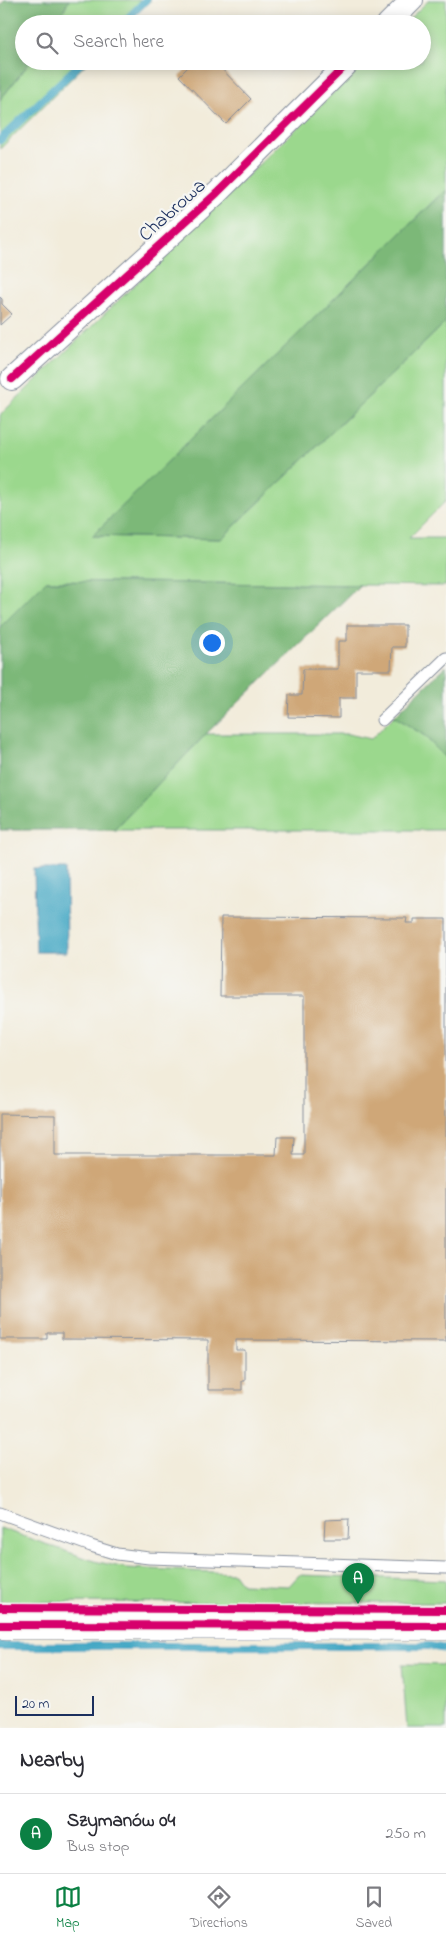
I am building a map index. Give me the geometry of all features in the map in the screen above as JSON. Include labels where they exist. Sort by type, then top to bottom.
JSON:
[{"type":"street","points":[[397,15],[412,0]]},
{"type":"street","name":"Chabrowa","points":[[12,379],[217,193],[341,70]]},
{"type":"street","points":[[0,1625],[446,1626]]},
{"type":"lane","points":[[382,720],[446,658]]},
{"type":"lane","points":[[0,1513],[117,1554],[149,1558],[446,1568]]},
{"type":"green space","points":[[5,0],[69,0],[61,15],[15,15],[15,70],[24,70],[0,100],[0,5]]},
{"type":"green space","points":[[69,0],[151,0],[136,15],[61,15]]},
{"type":"green space","points":[[429,0],[446,0],[446,189],[93,536],[221,539],[446,322],[446,501],[409,538],[446,538],[446,586],[47,581],[0,627],[0,415],[357,70],[431,70],[431,15],[413,15]]},
{"type":"green space","points":[[24,70],[80,70],[0,149],[0,100]]},
{"type":"green space","points":[[446,189],[446,322],[221,539],[92,536]]},
{"type":"green space","points":[[46,581],[360,585],[206,734],[114,830],[0,830],[0,627]]},
{"type":"green space","points":[[446,666],[446,759],[425,736],[394,716]]},
{"type":"green space","points":[[394,716],[425,736],[446,759],[446,830],[114,830],[206,734],[348,734],[371,739]]},
{"type":"green space","points":[[0,1528],[94,1561],[126,1568],[234,1573],[242,1584],[289,1586],[299,1575],[446,1580],[446,1603],[0,1602]]},
{"type":"green space","points":[[402,1664],[446,1665],[446,1728],[407,1728]]},
{"type":"water","points":[[34,869],[66,869],[67,952],[36,952]]},
{"type":"building","points":[[185,70],[223,70],[251,99],[226,124],[179,76]]},
{"type":"building","points":[[0,297],[2,304],[12,314],[0,325]]},
{"type":"building","points":[[347,625],[405,625],[405,647],[392,647],[391,670],[356,670],[356,698],[339,698],[339,718],[288,717],[289,695],[302,695],[303,669],[338,669],[338,641],[347,641]]},
{"type":"building","points":[[221,917],[407,918],[406,923],[414,923],[414,919],[446,919],[446,1341],[236,1340],[236,1350],[245,1350],[245,1381],[242,1381],[242,1390],[208,1390],[208,1340],[62,1339],[62,1333],[47,1333],[47,1339],[0,1339],[0,1114],[55,1115],[55,1155],[276,1155],[277,1137],[294,1137],[293,1155],[304,1155],[304,996],[220,996]]},
{"type":"building","points":[[349,1519],[348,1539],[324,1539],[325,1520]]},
{"type":"waterway","points":[[131,15],[146,0]]},
{"type":"waterway","points":[[0,140],[74,70]]},
{"type":"waterway","points":[[0,1646],[429,1646],[446,1649]]},
{"type":"cycle path","points":[[12,379],[217,193],[341,70]]},
{"type":"cycle path","points":[[0,1608],[446,1610]]},
{"type":"cycle path","points":[[0,1625],[446,1626]]},
{"type":"place","name":"Szymanów 04","points":[[358,1604]]}]
